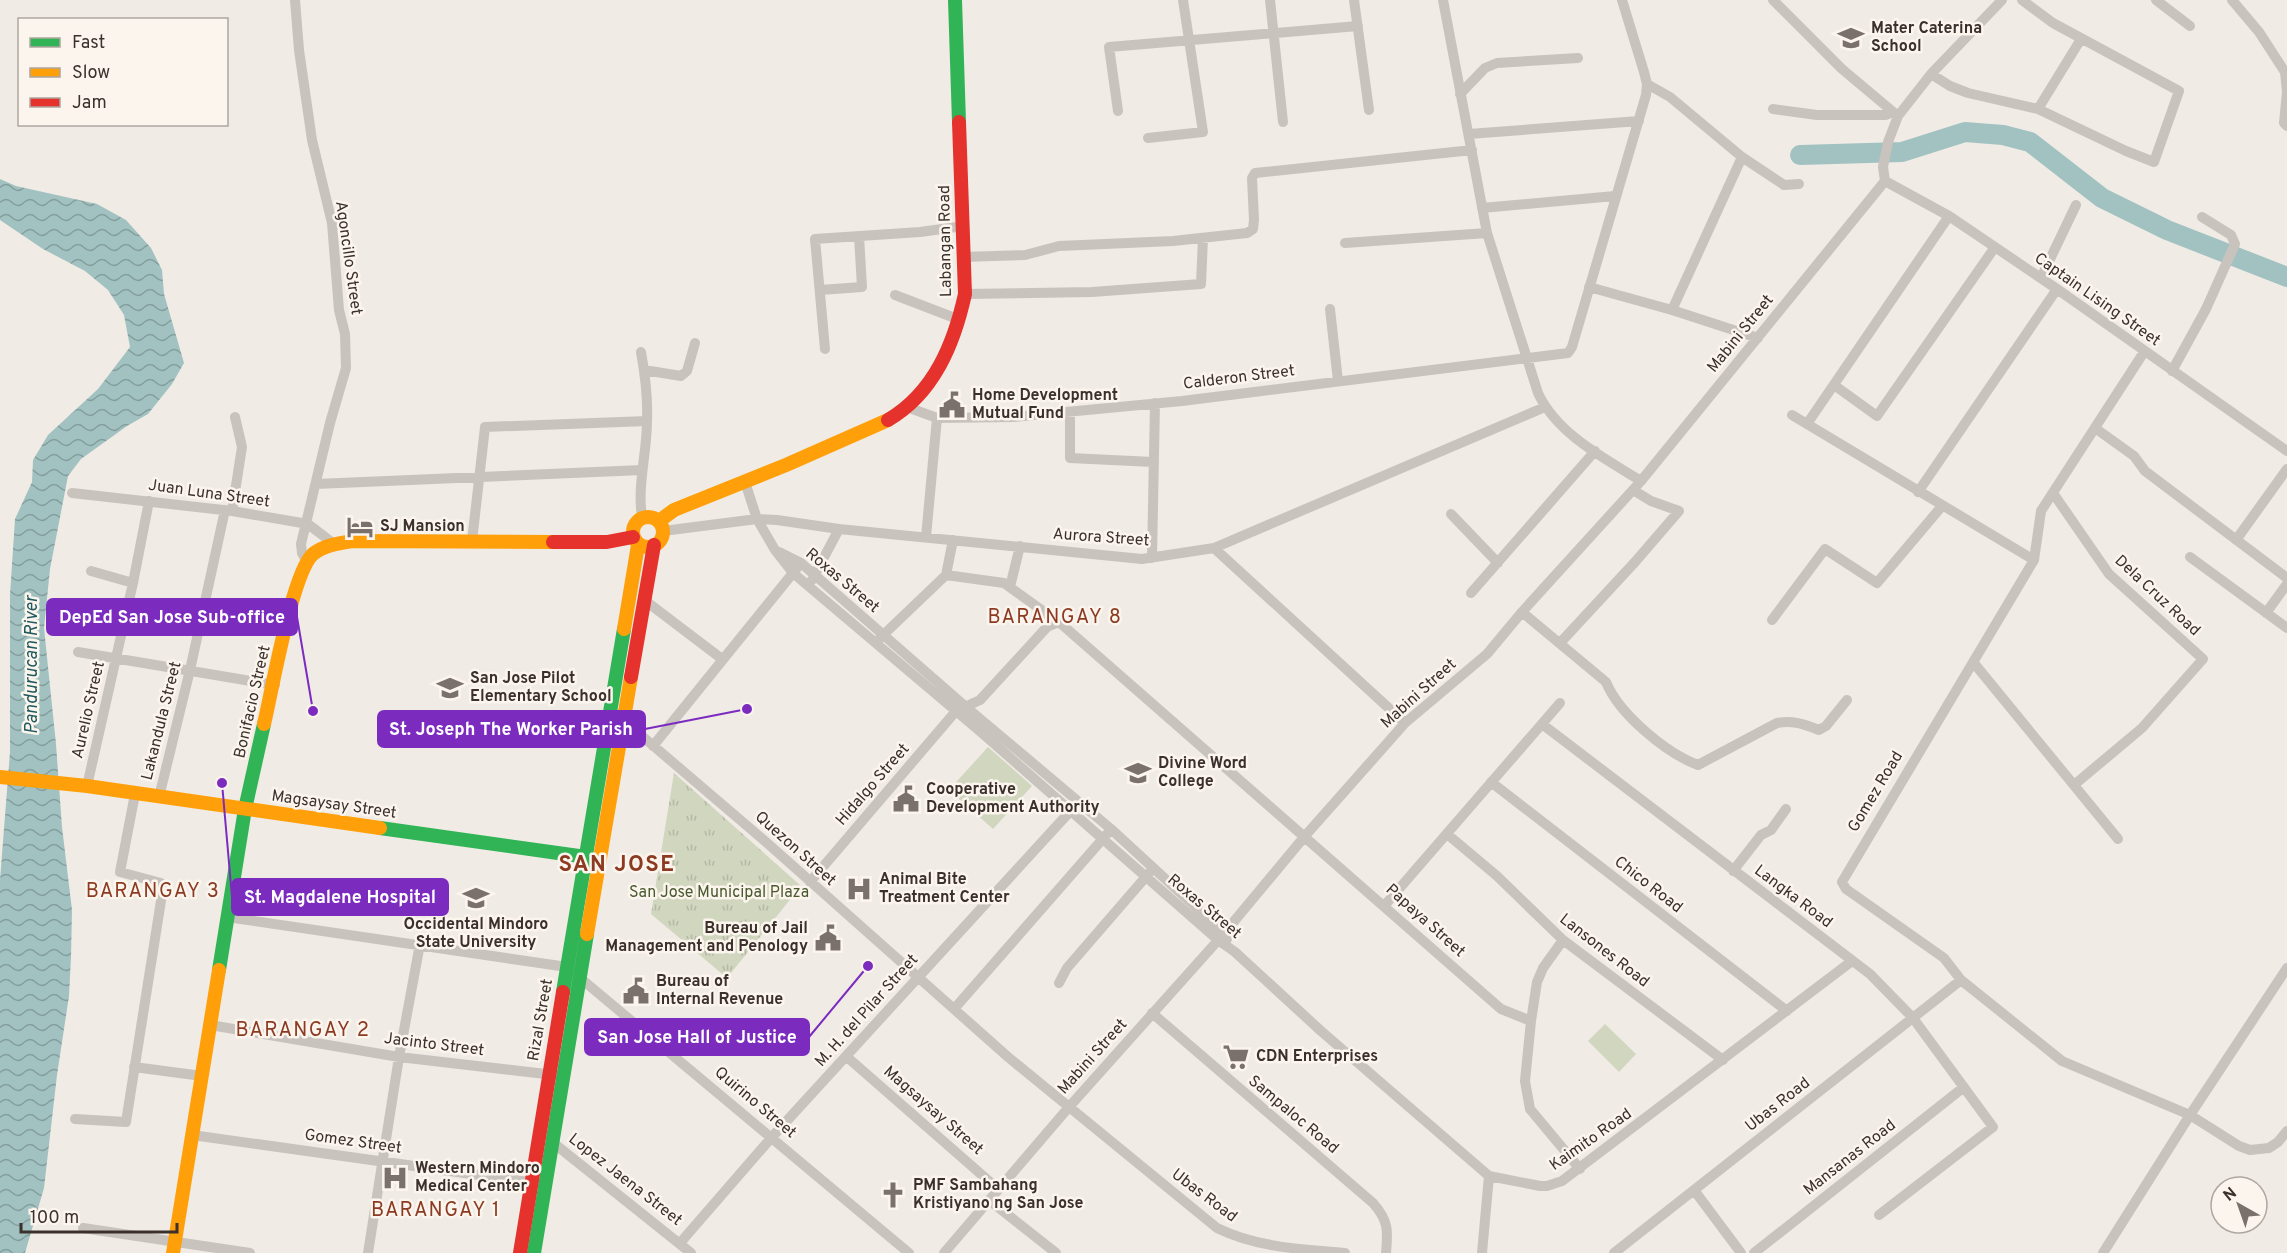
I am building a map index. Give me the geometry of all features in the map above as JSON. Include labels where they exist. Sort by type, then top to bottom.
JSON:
[{"type":"main road","name":"Labangan Road","points":[[661,526],[674,510],[805,458],[891,417],[907,408],[934,375],[952,342],[960,320],[965,294],[955,0]]},
{"type":"main road","points":[[306,560],[319,549],[353,541],[636,541],[646,546],[660,541],[661,526],[651,517],[642,518],[633,528],[636,541]]},
{"type":"main road","name":"Rizal Street","points":[[520,1253],[538,1183],[552,1142],[567,967],[636,541]]},
{"type":"main road","name":"Rizal Street","points":[[534,1253],[539,1133],[556,1075],[580,975],[622,720],[654,545]]},
{"type":"main road","name":"Bonifacio Street","points":[[174,1247],[244,809],[275,685],[295,589],[306,560]]},
{"type":"main road","name":"Magsaysay Street","points":[[2,777],[87,786],[586,857],[598,866]]},
{"type":"street","name":"Agoncillo Street","points":[[295,0],[306,105],[332,223],[339,310],[345,334],[346,368],[308,524],[301,544],[306,560]]},
{"type":"street","points":[[1148,138],[1203,132],[1183,0]]},
{"type":"street","points":[[1270,0],[1283,122]]},
{"type":"street","points":[[1354,0],[1369,110]]},
{"type":"street","points":[[1443,0],[1487,233],[1526,357],[1545,407],[1558,422],[1595,451],[1641,481]]},
{"type":"street","points":[[1622,0],[1647,84],[1646,95],[1589,287],[1672,310],[1758,338]]},
{"type":"street","points":[[1773,0],[1842,69],[1895,114]]},
{"type":"street","points":[[1885,181],[1883,167],[1895,114],[2002,0]]},
{"type":"street","points":[[1931,74],[1950,86],[1968,93],[2038,109],[2154,162],[2179,92],[2053,23],[2022,0]]},
{"type":"street","points":[[2156,0],[2190,26]]},
{"type":"street","points":[[2232,0],[2259,32],[2285,72],[2287,92],[2284,123],[2287,126]]},
{"type":"street","points":[[1118,111],[1109,47],[1358,26]]},
{"type":"street","points":[[2038,109],[2081,39]]},
{"type":"street","points":[[1460,94],[1485,69],[1497,63],[1578,58]]},
{"type":"street","points":[[1647,84],[1670,96],[1742,157],[1784,185],[1799,184]]},
{"type":"street","points":[[1773,109],[1817,115],[1886,116],[1895,114]]},
{"type":"street","points":[[1468,134],[1639,121]]},
{"type":"street","points":[[963,257],[1025,255],[1059,246],[1247,233],[1253,229],[1252,178],[1255,173],[1472,150]]},
{"type":"street","points":[[1672,310],[1742,157]]},
{"type":"street","name":"Captain Lising Street","points":[[1885,181],[1949,216],[2041,278],[2287,452]]},
{"type":"street","name":"Mabini Street","points":[[944,1253],[1405,723],[1487,654],[1641,481],[1885,181]]},
{"type":"street","points":[[1482,208],[1615,196]]},
{"type":"street","points":[[2041,278],[2076,205]]},
{"type":"street","points":[[1807,424],[1949,216]]},
{"type":"street","points":[[2172,371],[2235,244],[2231,235],[2202,217]]},
{"type":"street","points":[[825,349],[815,239],[920,232],[964,226]]},
{"type":"street","points":[[1345,243],[1487,233]]},
{"type":"street","points":[[820,290],[862,287],[859,236]]},
{"type":"street","points":[[965,294],[1092,292],[1201,285],[1203,237]]},
{"type":"street","points":[[1834,385],[1877,416],[1995,247]]},
{"type":"street","name":"Calderon Street","points":[[907,408],[937,418],[1014,417],[1155,403],[1568,353],[1589,287]]},
{"type":"street","points":[[1918,492],[2057,289]]},
{"type":"street","points":[[895,295],[960,320]]},
{"type":"street","points":[[1330,309],[1338,381]]},
{"type":"street","points":[[644,370],[681,376],[687,371],[695,343]]},
{"type":"street","points":[[641,352],[647,421],[640,505],[642,518]]},
{"type":"street","name":"Gomez Road","points":[[2145,352],[2041,511],[2034,561],[1844,875],[1842,882],[1846,889],[1944,958],[1961,980],[2062,1061],[2190,1115],[2239,1146],[2250,1150],[2269,1148],[2278,1142],[2287,1131]]},
{"type":"street","points":[[1152,558],[1155,403]]},
{"type":"street","name":"Aurora Street","points":[[661,526],[757,519],[777,520],[839,529],[1142,559],[1152,558],[1214,548],[1545,407]]},
{"type":"street","points":[[1070,412],[1070,458],[1153,462]]},
{"type":"street","points":[[1792,415],[2034,561]]},
{"type":"street","name":"Lakandula Street","points":[[159,798],[242,447],[235,417]]},
{"type":"street","points":[[926,537],[937,418]]},
{"type":"street","points":[[472,541],[485,427],[647,421]]},
{"type":"street","points":[[2095,428],[2134,456],[2145,471],[2287,578]]},
{"type":"street","points":[[1471,593],[1595,451]]},
{"type":"street","points":[[2235,540],[2287,469]]},
{"type":"street","points":[[316,484],[642,470]]},
{"type":"street","name":"Roxas Street","points":[[745,482],[757,519],[775,550],[793,573],[879,638],[961,708],[1111,829],[1150,872],[1321,1031],[1489,1176]]},
{"type":"street","points":[[1560,643],[1679,511],[1652,501],[1633,490]]},
{"type":"street","name":"Juan Luna Street","points":[[72,493],[228,511],[308,524],[334,544]]},
{"type":"street","name":"Dela Cruz Road","points":[[2053,493],[2109,574],[2203,659],[2142,728],[2074,785]]},
{"type":"street","name":"Aurelio Street","points":[[87,786],[149,501]]},
{"type":"street","points":[[1772,620],[1825,549],[1876,583],[1942,506]]},
{"type":"street","points":[[1451,514],[1498,563]]},
{"type":"street","points":[[809,585],[839,529]]},
{"type":"street","points":[[879,638],[946,575],[954,540]]},
{"type":"street","points":[[946,575],[998,581],[1010,587],[1020,546]]},
{"type":"street","points":[[1214,548],[1405,723]]},
{"type":"street","name":"Roxas Street","points":[[775,550],[801,563],[879,638]]},
{"type":"street","points":[[2190,557],[2287,628]]},
{"type":"street","points":[[653,746],[801,563]]},
{"type":"street","points":[[91,571],[133,583]]},
{"type":"street","points":[[2266,613],[2287,584]]},
{"type":"street","name":"Papaya Street","points":[[1010,587],[1055,622],[1063,625],[1501,1009],[1531,1020]]},
{"type":"street","points":[[643,599],[722,659]]},
{"type":"street","points":[[1522,612],[1606,682],[1611,695],[1618,704],[1656,740],[1684,760],[1698,765],[1777,723],[1799,722],[1819,730],[1826,726],[1847,700]]},
{"type":"street","name":"Hidalgo Street","points":[[810,882],[961,708],[980,700],[1047,627],[1055,622]]},
{"type":"street","points":[[78,652],[275,685]]},
{"type":"street","points":[[1972,662],[2118,839]]},
{"type":"street","points":[[1385,905],[1560,703]]},
{"type":"street","name":"Roxas Street","points":[[961,708],[1103,839],[1150,872]]},
{"type":"street","name":"Quezon Street","points":[[610,709],[1069,1107]]},
{"type":"street","name":"Langka Road","points":[[1542,724],[1870,974],[1913,1018],[1993,1127],[1880,1215]]},
{"type":"street","name":"Chico Road","points":[[1491,782],[1787,1011]]},
{"type":"street","points":[[75,1119],[126,1122],[163,888],[161,882],[120,872],[135,794]]},
{"type":"street","name":"M. H. del Pilar Street","points":[[680,1243],[772,1137],[1079,802]]},
{"type":"street","points":[[1733,871],[1761,836],[1771,830],[1786,810]]},
{"type":"street","points":[[954,1009],[1111,829]]},
{"type":"street","name":"Lansones Road","points":[[1447,834],[1497,876],[1563,940],[1723,1060]]},
{"type":"street","points":[[1059,983],[1067,968],[1150,872]]},
{"type":"street","name":"Quirino Street","points":[[227,917],[567,967],[580,975],[909,1253]]},
{"type":"street","points":[[1563,940],[1543,968],[1537,982],[1525,1081],[1530,1109],[1581,1169]]},
{"type":"street","points":[[369,1253],[399,1057],[420,944]]},
{"type":"street","name":"Kaimito Road","points":[[1489,1176],[1548,1186],[1562,1181],[1581,1169],[1852,961]]},
{"type":"street","points":[[2103,1253],[2287,968]]},
{"type":"street","name":"Ubas Road","points":[[1614,1253],[1961,980]]},
{"type":"street","name":"Sampaloc Road","points":[[1152,1014],[1373,1203],[1382,1213],[1388,1228],[1386,1253]]},
{"type":"street","name":"Jacinto Street","points":[[210,1025],[399,1057],[556,1075]]},
{"type":"street","name":"Magsaysay Street","points":[[847,1057],[999,1189]]},
{"type":"street","points":[[134,1067],[202,1076]]},
{"type":"street","name":"Mansanas Road","points":[[1754,1253],[1964,1087]]},
{"type":"street","name":"Ubas Road","points":[[1069,1107],[1218,1228],[1235,1237],[1258,1249],[1345,1253]]},
{"type":"street","name":"Lopez Jaena Street","points":[[539,1133],[691,1253]]},
{"type":"street","name":"Gomez Street","points":[[192,1135],[538,1183]]},
{"type":"street","points":[[1482,1253],[1489,1176]]},
{"type":"street","points":[[1694,1190],[1741,1253]]},
{"type":"street","points":[[989,1200],[1056,1253]]},
{"type":"street","points":[[83,1228],[174,1247],[250,1253]]},
{"type":"green space","points":[[988,747],[1032,786],[993,829],[949,790]]},
{"type":"green space","name":"San Jose Municipal Plaza","points":[[674,773],[801,886],[727,978],[651,914]]},
{"type":"green space","points":[[1605,1024],[1636,1054],[1619,1072],[1588,1041]]},
{"type":"water","name":"Pandurucan River","points":[[0,179],[16,186],[97,204],[126,220],[151,248],[162,270],[164,294],[184,363],[172,384],[148,414],[81,459],[68,476],[50,569],[44,628],[72,910],[71,957],[69,996],[44,1188],[25,1253],[0,1253],[0,880],[10,752],[10,595],[15,519],[32,482],[33,460],[48,435],[98,389],[130,347],[124,315],[108,290],[85,271],[43,249],[0,220]]},
{"type":"waterway","points":[[1800,155],[1902,152],[1965,132],[2003,135],[2030,142],[2102,198],[2167,230],[2287,277]]},
{"type":"traffic: fast","points":[[955,0],[959,122]]},
{"type":"traffic: fast","points":[[563,992],[624,629]]},
{"type":"traffic: fast","points":[[219,970],[245,809],[264,724]]},
{"type":"traffic: fast","points":[[380,828],[586,857],[595,864]]},
{"type":"traffic: fast","points":[[534,1253],[587,934]]},
{"type":"traffic: slow","points":[[659,521],[674,510],[786,465],[888,420]]},
{"type":"traffic: slow","points":[[648,517],[659,521],[663,532],[659,543],[648,547],[637,543],[633,532],[637,521],[648,517]]},
{"type":"traffic: slow","points":[[264,724],[290,607],[305,565],[317,551],[353,541],[553,542]]},
{"type":"traffic: slow","points":[[624,629],[638,545]]},
{"type":"traffic: slow","points":[[587,934],[631,677]]},
{"type":"traffic: slow","points":[[0,777],[87,786],[380,828]]},
{"type":"traffic: slow","points":[[173,1253],[219,970]]},
{"type":"traffic: jam","points":[[888,420],[918,396],[940,366],[955,331],[965,294],[959,122]]},
{"type":"traffic: jam","points":[[553,542],[607,542],[633,537]]},
{"type":"traffic: jam","points":[[631,677],[654,545]]},
{"type":"traffic: jam","points":[[520,1253],[563,992]]},
{"type":"place","name":"Mater Caterina School","points":[[1851,38]]},
{"type":"place","name":"Home Development Mutual Fund","points":[[952,405]]},
{"type":"place","name":"SJ Mansion","points":[[360,527]]},
{"type":"place","name":"San Jose Pilot Elementary School","points":[[450,688]]},
{"type":"place","name":"St. Joseph The Worker Parish","points":[[747,709]]},
{"type":"place","name":"DepEd San Jose Sub-office","points":[[313,711]]},
{"type":"place","name":"Divine Word College","points":[[1138,773]]},
{"type":"place","name":"St. Magdalene Hospital","points":[[222,783]]},
{"type":"place","name":"Cooperative Development Authority","points":[[906,799]]},
{"type":"place","name":"Animal Bite Treatment Center","points":[[859,889]]},
{"type":"place","name":"Occidental Mindoro State University","points":[[476,898]]},
{"type":"place","name":"Bureau of Jail Management and Penology","points":[[828,938]]},
{"type":"place","name":"San Jose Hall of Justice","points":[[868,966]]},
{"type":"place","name":"Bureau of Internal Revenue","points":[[636,991]]},
{"type":"place","name":"CDN Enterprises","points":[[1236,1057]]},
{"type":"place","name":"Western Mindoro Medical Center","points":[[395,1178]]},
{"type":"place","name":"PMF Sambahang Kristiyano ng San Jose","points":[[893,1195]]},
{"type":"district","name":"BARANGAY 8","points":[[1055,618]]},
{"type":"district","name":"SAN JOSE","points":[[617,865]]},
{"type":"district","name":"BARANGAY 3","points":[[153,892]]},
{"type":"district","name":"BARANGAY 2","points":[[303,1031]]},
{"type":"district","name":"BARANGAY 1","points":[[436,1211]]}]
